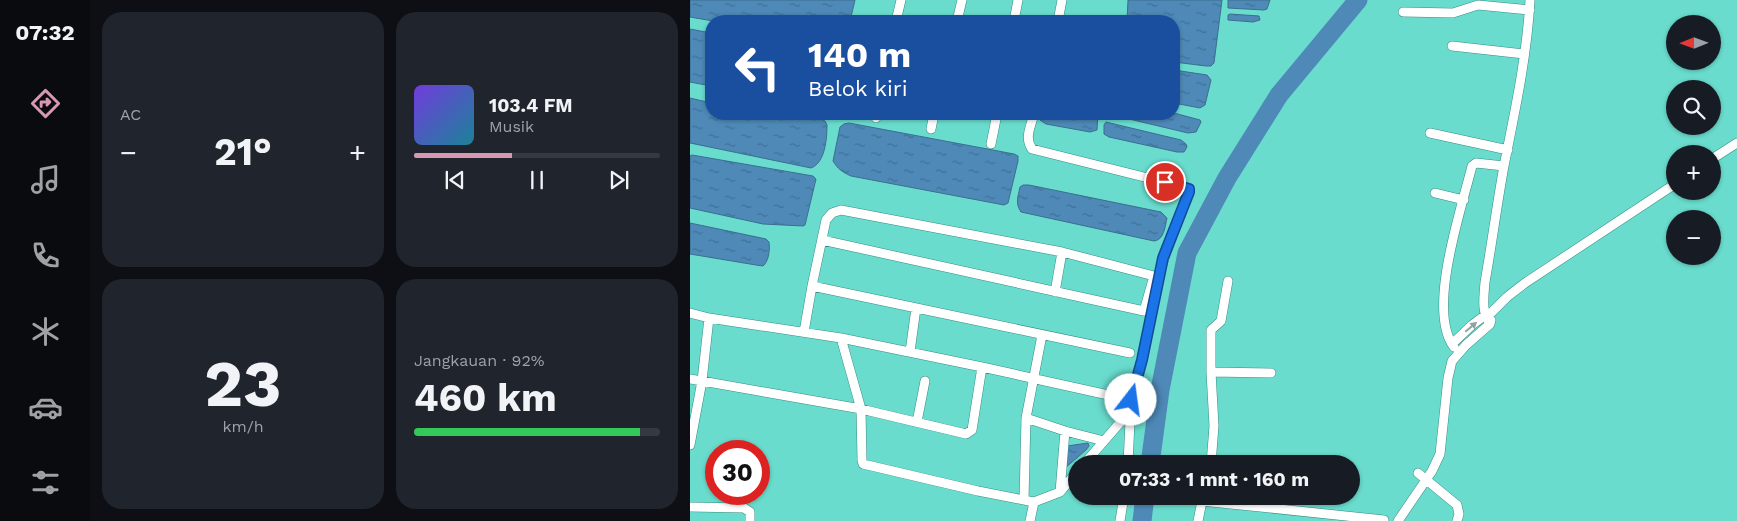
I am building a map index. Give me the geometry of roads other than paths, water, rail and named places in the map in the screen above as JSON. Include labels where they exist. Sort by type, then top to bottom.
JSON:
[{"type":"street","points":[[897,15],[901,0]]},
{"type":"street","points":[[958,15],[962,0]]},
{"type":"street","points":[[1015,15],[1018,0]]},
{"type":"street","points":[[1059,15],[1062,0]]},
{"type":"street","points":[[1398,521],[1427,479],[1440,454],[1452,361],[1490,324],[1483,301],[1485,282],[1524,54],[1530,5],[1478,6],[1453,14],[1403,12]]},
{"type":"street","points":[[1452,46],[1524,54]]},
{"type":"street","points":[[931,128],[933,120]]},
{"type":"street","points":[[991,144],[995,120]]},
{"type":"street","points":[[1032,120],[1028,137],[1028,144],[1032,150],[1184,187],[1189,190],[1163,258],[1142,360],[1131,400],[1128,455]]},
{"type":"street","points":[[1430,133],[1508,150]]},
{"type":"street","points":[[1721,153],[1737,143]]},
{"type":"street","points":[[1459,353],[1452,344],[1445,322],[1444,298],[1452,241],[1473,165],[1476,163],[1504,166]]},
{"type":"street","points":[[1452,344],[1525,283],[1666,190]]},
{"type":"street","points":[[1435,193],[1464,200]]},
{"type":"street","points":[[804,332],[812,286],[826,220],[832,213],[841,210],[1062,252],[1154,276],[1144,311],[822,240]]},
{"type":"street","points":[[1055,292],[1062,252]]},
{"type":"street","points":[[1212,455],[1214,426],[1211,330],[1221,321],[1228,282]]},
{"type":"street","points":[[812,286],[1130,354]]},
{"type":"street","points":[[910,352],[916,308]]},
{"type":"street","points":[[690,313],[710,318],[841,338],[1131,400]]},
{"type":"street","points":[[690,445],[702,381],[710,318]]},
{"type":"street","points":[[1030,521],[1026,418],[1042,335]]},
{"type":"street","points":[[841,338],[861,409],[862,460],[864,464],[968,489],[1029,501],[1060,492],[1068,482]]},
{"type":"street","points":[[690,379],[861,409],[966,434],[972,430],[982,367]]},
{"type":"street","points":[[1211,372],[1271,373]]},
{"type":"street","points":[[917,422],[924,381]]},
{"type":"street","points":[[1435,399],[1446,399]]},
{"type":"street","points":[[1092,455],[1131,410]]},
{"type":"street","points":[[1026,418],[1104,441]]},
{"type":"street","points":[[1060,492],[1065,431]]},
{"type":"street","points":[[1418,473],[1457,505],[1459,514],[1457,521]]},
{"type":"street","points":[[1120,521],[1123,505]]},
{"type":"street","points":[[1198,521],[1202,505]]},
{"type":"street","points":[[1255,505],[1384,520]]},
{"type":"street","points":[[690,507],[744,508],[750,512],[750,521]]},
{"type":"water","points":[[690,0],[855,0],[851,15],[705,15],[705,20],[690,17]]},
{"type":"water","points":[[1128,0],[1222,0],[1214,63],[1211,66],[1206,66],[1180,63],[1180,15],[1127,15]]},
{"type":"water","points":[[1228,0],[1270,0],[1267,9],[1264,10],[1228,8]]},
{"type":"water","points":[[1228,15],[1259,16],[1260,20],[1253,22],[1228,20]]},
{"type":"water","points":[[690,29],[705,32],[705,85],[690,82]]},
{"type":"water","points":[[1180,71],[1207,75],[1211,80],[1205,105],[1200,108],[1180,104]]},
{"type":"water","points":[[690,98],[705,102],[705,120],[823,120],[827,125],[822,156],[816,165],[811,168],[690,143]]},
{"type":"water","points":[[1180,115],[1200,120],[1201,122],[1196,132],[1188,133],[1133,120],[1180,120]]},
{"type":"water","points":[[1040,120],[1098,120],[1097,130],[1090,132],[1046,124]]},
{"type":"water","points":[[1106,122],[1181,140],[1187,147],[1184,152],[1177,152],[1109,137],[1104,134]]},
{"type":"water","points":[[849,123],[1018,156],[1008,203],[1004,205],[848,175],[833,161],[840,127]]},
{"type":"water","points":[[690,156],[813,176],[816,179],[805,225],[763,224],[690,208]]},
{"type":"water","points":[[1023,185],[1161,212],[1167,218],[1160,238],[1154,241],[1021,212],[1018,200],[1020,187]]},
{"type":"water","points":[[690,223],[766,239],[769,242],[767,261],[763,266],[690,254]]},
{"type":"water","points":[[1088,443],[1089,446],[1080,455],[1068,455],[1068,466],[1064,469],[1067,446]]},
{"type":"waterway","points":[[1151,455],[1160,390],[1187,253],[1227,178],[1279,95],[1358,0]]},
{"type":"waterway","points":[[1142,521],[1144,505]]}]
